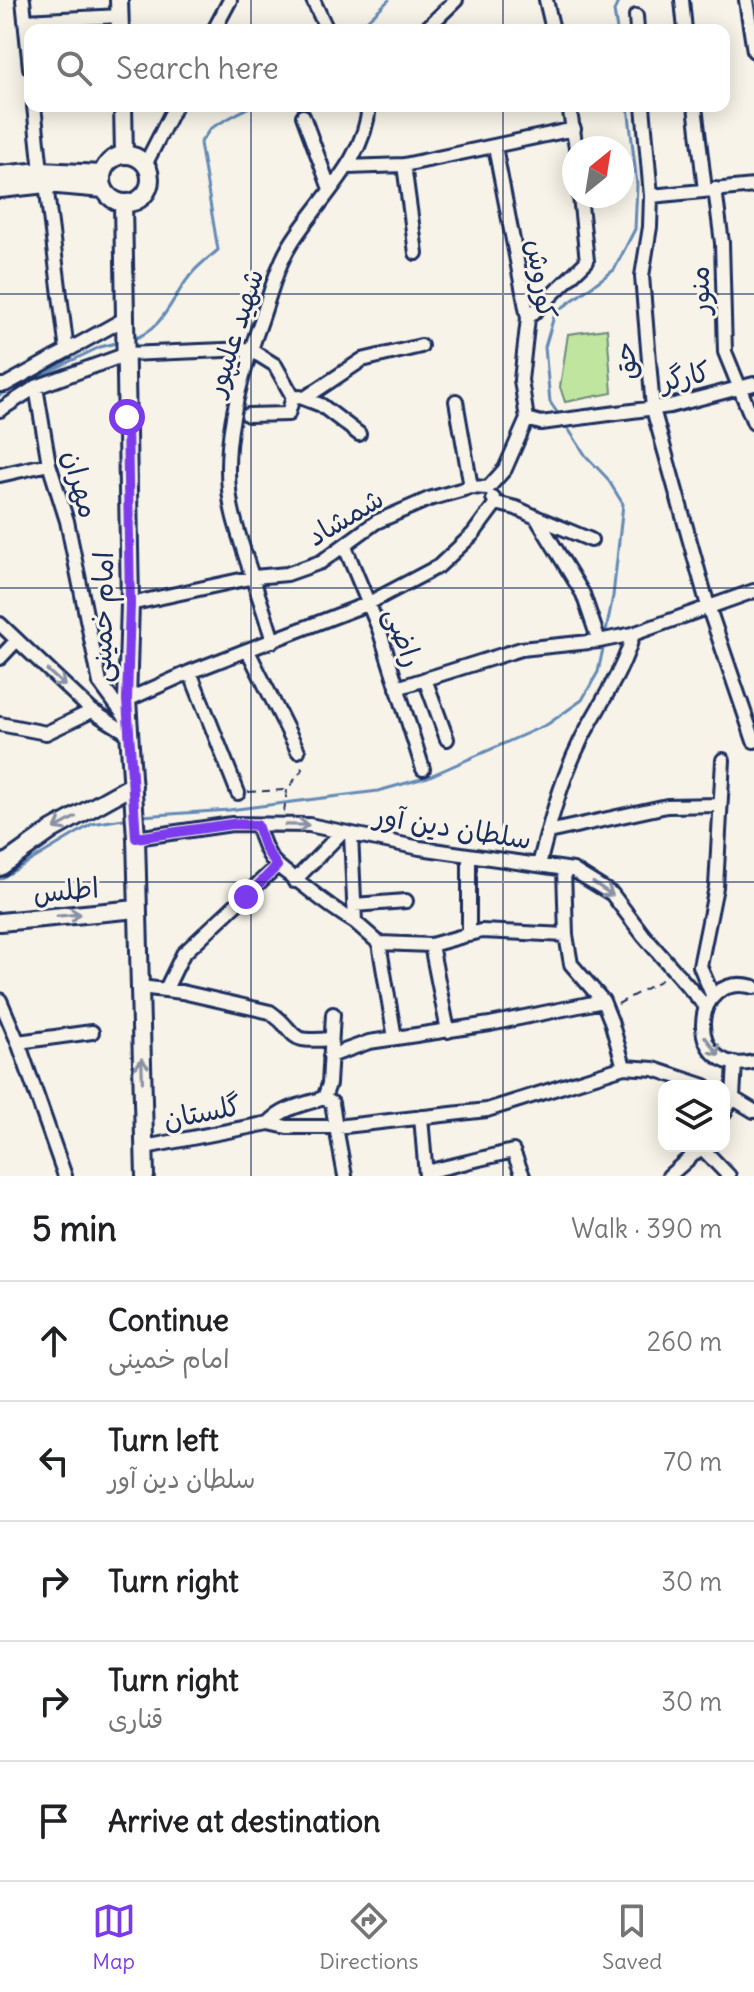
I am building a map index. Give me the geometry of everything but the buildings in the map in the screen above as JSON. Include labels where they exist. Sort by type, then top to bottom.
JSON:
[{"type":"main road","points":[[123,112],[124,154]]},
{"type":"main road","points":[[124,154],[146,163],[151,179],[145,195],[131,203],[115,200],[103,182],[110,161],[124,154]]},
{"type":"main road","points":[[0,175],[103,182]]},
{"type":"main road","points":[[0,189],[43,178]]},
{"type":"main road","name":"امام خمینی","points":[[123,203],[130,604],[127,700],[134,793],[145,1176]]},
{"type":"main road","points":[[0,867],[52,830],[134,793]]},
{"type":"main road","name":"اطلس","points":[[0,922],[137,909]]},
{"type":"street","points":[[23,0],[25,24]]},
{"type":"street","points":[[217,24],[230,0]]},
{"type":"street","points":[[313,0],[324,24]]},
{"type":"street","points":[[431,24],[456,0]]},
{"type":"street","points":[[546,0],[552,24]]},
{"type":"street","points":[[682,0],[684,24]]},
{"type":"street","points":[[746,0],[754,51]]},
{"type":"street","points":[[25,21],[120,15]]},
{"type":"street","points":[[35,112],[67,351]]},
{"type":"street","points":[[146,163],[172,112]]},
{"type":"street","name":"شهید علیپور","points":[[273,641],[233,516],[228,462],[233,409],[249,349],[287,250],[348,167],[368,123],[369,112]]},
{"type":"street","points":[[570,112],[575,136]]},
{"type":"street","name":"حق","points":[[644,112],[651,196],[650,227],[642,276],[653,409],[708,606],[754,741]]},
{"type":"street","name":"منور","points":[[696,112],[722,243],[725,352],[754,423]]},
{"type":"street","points":[[303,116],[330,189]]},
{"type":"street","points":[[348,167],[404,165],[574,129]]},
{"type":"street","name":"کوروش","points":[[495,147],[528,318],[521,380],[527,419]]},
{"type":"street","points":[[404,165],[416,253]]},
{"type":"street","points":[[651,196],[754,186]]},
{"type":"street","points":[[528,318],[587,261],[581,208]]},
{"type":"street","points":[[0,410],[126,338]]},
{"type":"street","points":[[0,385],[67,351],[126,338],[249,349],[275,365],[299,397],[321,405],[359,434]]},
{"type":"street","points":[[248,415],[288,414],[299,397],[362,360],[421,346]]},
{"type":"street","name":"کارگر","points":[[527,419],[541,423],[653,409],[754,384]]},
{"type":"street","name":"مهران","points":[[36,387],[49,464],[67,521],[100,683],[128,727]]},
{"type":"street","points":[[456,401],[471,487]]},
{"type":"street","points":[[527,419],[505,469],[488,488],[496,503],[516,508],[591,540]]},
{"type":"street","points":[[0,475],[49,464]]},
{"type":"street","name":"شمشاد","points":[[130,604],[254,577],[287,574],[321,562],[376,522],[429,499],[471,487],[488,488]]},
{"type":"street","points":[[345,547],[367,604],[439,566],[473,534],[496,503]]},
{"type":"street","points":[[536,517],[583,594],[599,641]]},
{"type":"street","name":"راضی","points":[[127,700],[190,672],[367,604],[379,629],[397,688],[521,649],[599,641],[633,634],[754,591]]},
{"type":"street","points":[[0,624],[92,711],[128,727]]},
{"type":"street","points":[[539,865],[559,791],[582,739],[628,654],[633,634]]},
{"type":"street","points":[[0,658],[16,641]]},
{"type":"street","points":[[248,651],[298,751]]},
{"type":"street","points":[[190,672],[238,793]]},
{"type":"street","points":[[425,679],[447,739]]},
{"type":"street","points":[[397,688],[423,769]]},
{"type":"street","points":[[0,724],[46,733],[92,711]]},
{"type":"street","points":[[723,760],[716,887],[700,966],[709,1002],[702,1024],[706,1042],[718,1056],[735,1063],[754,1062]]},
{"type":"street","points":[[548,832],[667,806],[719,805]]},
{"type":"street","name":"سلطان دین آور","points":[[135,831],[232,824],[309,825],[420,848],[573,870],[612,894],[676,972],[709,1002]]},
{"type":"street","points":[[257,825],[265,848],[277,866],[379,943],[431,945],[481,931],[566,935]]},
{"type":"street","points":[[294,881],[346,833]]},
{"type":"street","points":[[346,833],[355,922]]},
{"type":"street","points":[[469,855],[469,935]]},
{"type":"street","points":[[166,989],[183,954],[277,866]]},
{"type":"street","points":[[564,869],[566,935],[571,964],[604,1006],[624,1067]]},
{"type":"street","points":[[354,905],[406,901]]},
{"type":"street","points":[[379,943],[395,1038]]},
{"type":"street","points":[[431,945],[448,1031]]},
{"type":"street","points":[[140,987],[166,989],[270,1012],[278,1017],[293,1037],[307,1041],[331,1039]]},
{"type":"street","points":[[709,1002],[730,987],[754,987]]},
{"type":"street","points":[[0,1000],[65,1176]]},
{"type":"street","points":[[330,1056],[369,1042],[604,1006]]},
{"type":"street","points":[[324,1098],[329,1084],[333,1014]]},
{"type":"street","points":[[18,1042],[92,1032]]},
{"type":"street","points":[[730,1086],[735,1063]]},
{"type":"street","points":[[269,1123],[287,1127],[336,1127],[487,1110],[624,1067],[654,1069],[687,1080]]},
{"type":"street","points":[[730,1096],[754,1111]]},
{"type":"street","points":[[269,1123],[292,1108],[324,1098],[332,1103],[345,1176]]},
{"type":"street","points":[[421,1117],[426,1174],[513,1151],[523,1176]]},
{"type":"street","name":"گلستان","points":[[145,1147],[269,1123]]},
{"type":"street","points":[[669,1176],[697,1152]]},
{"type":"street","points":[[707,1152],[729,1176]]},
{"type":"path","points":[[283,825],[287,790],[302,770],[298,751]]},
{"type":"path","points":[[238,793],[287,790]]},
{"type":"path","points":[[604,1006],[676,972]]},
{"type":"green space","points":[[607,329],[612,393],[565,402],[560,387],[568,334]]},
{"type":"waterway","points":[[363,24],[389,0]]},
{"type":"waterway","points":[[616,24],[614,11],[619,0]]},
{"type":"waterway","points":[[132,339],[153,328],[194,271],[218,250],[200,143],[211,128],[240,112]]},
{"type":"waterway","points":[[561,418],[550,402],[545,347],[555,313],[614,270],[635,229],[637,185],[629,112]]},
{"type":"waterway","points":[[0,395],[100,347],[120,342]]},
{"type":"waterway","points":[[565,424],[623,504],[613,596],[605,636]]},
{"type":"waterway","points":[[141,816],[229,810],[378,791],[428,777],[548,724],[582,700],[598,672],[604,644]]},
{"type":"waterway","points":[[0,879],[92,824],[130,818]]},
{"type":"route","points":[[127,417],[130,604],[127,700],[136,838],[232,824],[257,825],[265,848],[277,866],[246,897]]}]
